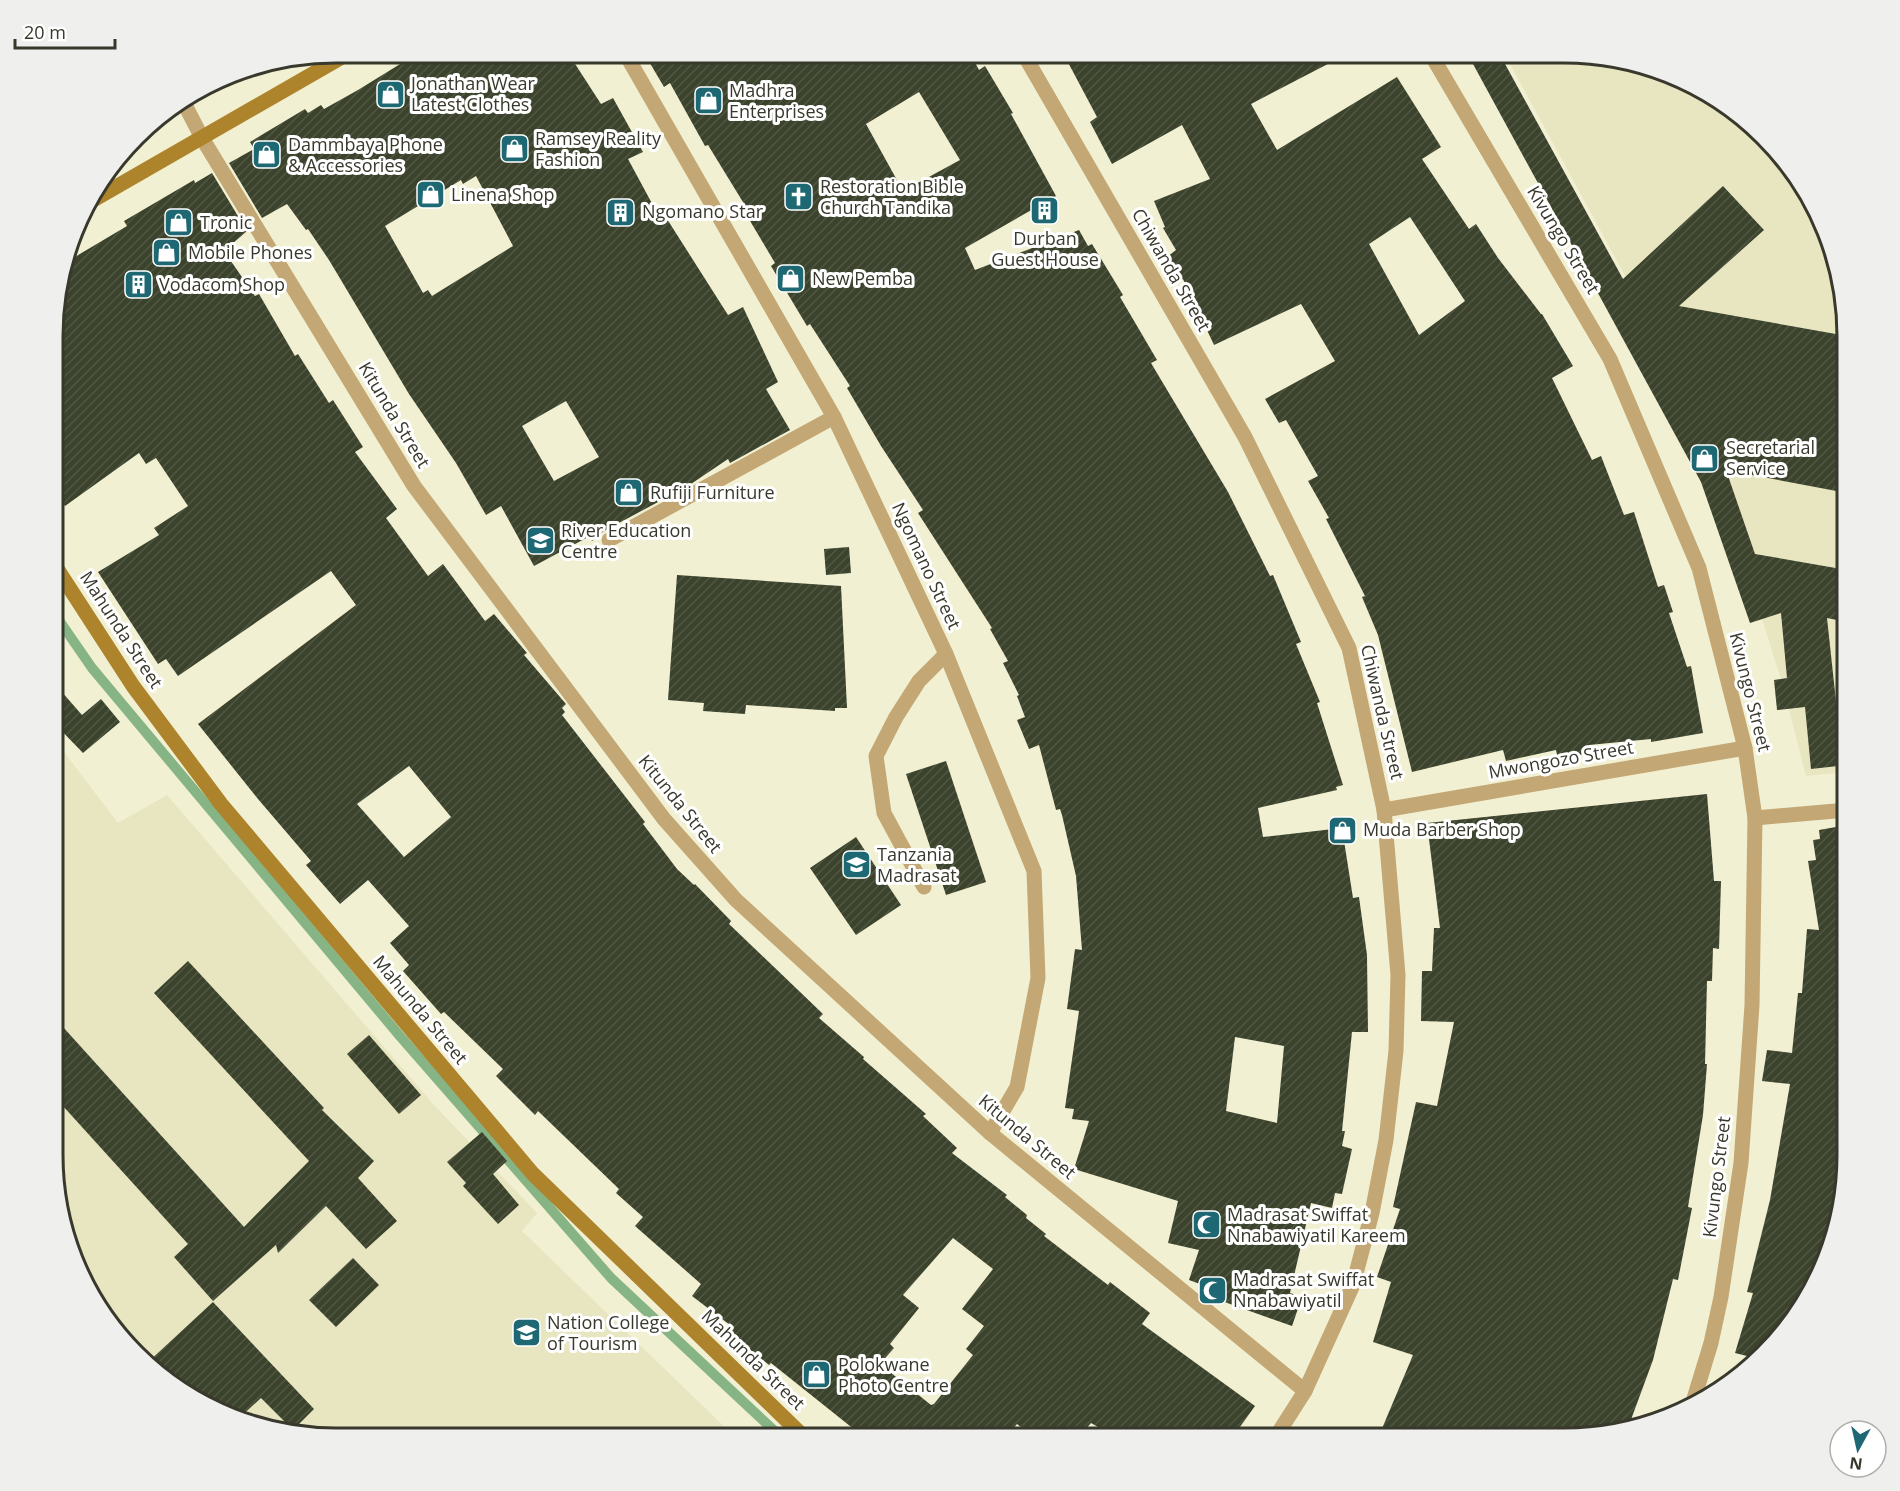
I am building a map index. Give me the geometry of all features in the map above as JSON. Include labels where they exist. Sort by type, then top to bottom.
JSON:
[{"type":"street","points":[[103,194],[330,63]]},
{"type":"street","name":"Ngomano Street","points":[[631,63],[834,417],[946,654],[1034,871],[1038,978],[1017,1087],[990,1133]]},
{"type":"street","name":"Chiwanda Street","points":[[1029,63],[1245,437],[1349,648],[1384,810],[1398,975],[1396,1051],[1386,1140],[1372,1213],[1353,1285],[1305,1391],[1281,1428]]},
{"type":"street","name":"Kivungo Street","points":[[1436,63],[1610,359],[1699,568],[1745,748],[1755,818],[1752,1005],[1741,1163],[1721,1297],[1711,1343],[1696,1394]]},
{"type":"street","name":"Kitunda Street","points":[[186,108],[202,138],[414,486],[664,819],[736,900],[990,1133],[1305,1391]]},
{"type":"street","points":[[609,540],[834,417]]},
{"type":"street","name":"Mahunda Street","points":[[63,578],[133,686],[221,804],[533,1174],[795,1428]]},
{"type":"street","points":[[924,887],[884,813],[876,756],[896,717],[919,681],[946,654]]},
{"type":"street","name":"Mwongozo Street","points":[[1384,810],[1745,748]]},
{"type":"street","points":[[1755,818],[1837,811]]},
{"type":"shaded area","points":[[1509,63],[1600,65],[1652,77],[1685,91],[1730,119],[1757,143],[1781,170],[1809,215],[1828,265],[1835,300],[1837,336],[1837,773],[1806,776],[1783,686],[1708,446],[1660,340]]},
{"type":"shaded area","points":[[63,751],[118,823],[167,795],[434,1105],[537,1213],[522,1231],[726,1428],[336,1428],[300,1426],[248,1414],[215,1400],[170,1372],[143,1348],[119,1321],[91,1276],[77,1243],[65,1191],[63,1155]]},
{"type":"building","points":[[402,63],[574,63],[601,104],[613,98],[643,152],[628,159],[662,222],[667,219],[728,315],[743,307],[778,382],[766,389],[790,430],[730,463],[728,459],[688,486],[604,531],[592,541],[590,536],[534,566],[501,506],[486,515],[456,463],[409,394],[308,229],[306,230],[287,204],[262,218],[229,163],[254,149],[250,142],[305,109],[308,113],[321,105],[324,109]],"holes":[[[476,176],[513,246],[432,296],[428,290],[423,293],[385,226],[461,180],[463,184]],[[566,401],[599,457],[554,481],[522,426]]]},
{"type":"building","points":[[650,63],[975,63],[979,70],[985,66],[1013,113],[1011,114],[1056,196],[965,248],[975,270],[1079,230],[1088,246],[1092,244],[1123,295],[1120,297],[1157,360],[1151,363],[1228,492],[1270,576],[1273,575],[1301,642],[1296,644],[1320,702],[1317,703],[1343,785],[1336,787],[1337,790],[1258,808],[1263,837],[1342,828],[1353,898],[1359,897],[1367,955],[1368,1032],[1352,1032],[1342,1131],[1345,1131],[1342,1146],[1352,1149],[1342,1194],[1335,1193],[1332,1208],[1311,1203],[1290,1293],[1302,1297],[1292,1326],[1219,1300],[1222,1292],[1189,1280],[1199,1250],[1168,1243],[1178,1201],[1074,1169],[1089,1121],[1072,1119],[1074,1109],[1065,1108],[1079,1011],[1067,1009],[1075,949],[1082,950],[1076,876],[1062,815],[1060,809],[1056,810],[1039,745],[1029,749],[1017,720],[1025,717],[1017,696],[1019,695],[1003,663],[1008,661],[990,629],[992,628],[918,513],[923,510],[881,446],[847,388],[850,386],[810,324],[807,326],[771,266],[775,263],[743,209],[746,207],[708,145],[705,146],[670,83],[664,87]],"holes":[[[919,92],[960,160],[903,191],[866,124]],[[1235,1037],[1284,1046],[1277,1123],[1226,1111]]]},
{"type":"building","points":[[1068,63],[1330,63],[1251,104],[1277,150],[1397,77],[1441,147],[1422,159],[1469,229],[1476,224],[1498,258],[1542,314],[1573,366],[1552,378],[1592,460],[1601,456],[1624,515],[1634,512],[1658,587],[1664,585],[1673,612],[1669,613],[1687,667],[1691,666],[1703,733],[1651,742],[1651,739],[1589,745],[1590,753],[1558,759],[1556,750],[1506,761],[1503,750],[1412,772],[1378,635],[1362,597],[1365,596],[1326,519],[1329,518],[1308,481],[1318,476],[1286,420],[1279,423],[1265,399],[1335,361],[1301,304],[1214,345],[1183,279],[1178,282],[1167,257],[1176,250],[1163,228],[1165,227],[1154,201],[1210,179],[1182,125],[1112,164],[1090,122],[1097,117]],"holes":[[[1410,217],[1465,301],[1419,335],[1369,244]]]},
{"type":"building","points":[[1472,63],[1504,63],[1623,279],[1723,186],[1764,230],[1679,306],[1837,334],[1837,491],[1726,470],[1755,554],[1837,568],[1837,620],[1827,618],[1837,711],[1837,766],[1811,769],[1805,707],[1777,710],[1774,680],[1787,678],[1781,613],[1750,623],[1701,482]]},
{"type":"building","points":[[212,173],[247,231],[224,251],[255,296],[259,294],[295,356],[298,354],[329,403],[333,400],[363,447],[355,452],[397,509],[386,518],[428,576],[443,564],[485,621],[494,614],[527,653],[524,655],[566,704],[562,708],[565,712],[562,715],[645,822],[643,824],[677,869],[731,921],[729,924],[823,1014],[819,1018],[926,1114],[923,1116],[957,1148],[952,1153],[1007,1195],[1005,1197],[1046,1234],[1044,1236],[1108,1285],[1110,1282],[1150,1313],[1142,1324],[1255,1406],[1239,1428],[1100,1428],[1091,1423],[1087,1428],[1022,1428],[1017,1424],[1014,1428],[852,1428],[737,1339],[739,1338],[728,1328],[730,1325],[692,1296],[701,1284],[635,1226],[643,1217],[616,1193],[619,1189],[538,1111],[535,1115],[496,1076],[503,1069],[444,1012],[441,1014],[403,971],[409,965],[390,943],[409,926],[368,880],[340,904],[306,865],[311,861],[198,724],[356,605],[331,571],[178,676],[166,659],[158,664],[98,572],[159,535],[154,528],[188,506],[156,458],[146,464],[139,453],[65,506],[63,503],[63,336],[65,300],[74,257],[127,226],[124,221],[194,180],[195,183]],"holes":[[[409,766],[451,817],[404,857],[357,804]],[[953,1238],[993,1269],[962,1309],[984,1326],[966,1349],[973,1355],[931,1405],[880,1364],[894,1348],[890,1344],[919,1308],[903,1295]]]},
{"type":"building","points":[[849,547],[851,573],[826,575],[824,549]]},
{"type":"building","points":[[677,575],[841,586],[847,708],[835,708],[835,711],[746,705],[745,714],[703,711],[704,703],[668,700]]},
{"type":"building","points":[[63,693],[82,715],[101,699],[120,722],[83,753],[63,732]]},
{"type":"building","points":[[946,761],[986,882],[946,895],[906,774]]},
{"type":"building","points":[[1707,794],[1714,881],[1721,881],[1719,949],[1713,948],[1712,981],[1707,981],[1705,1064],[1707,1064],[1703,1115],[1688,1207],[1692,1208],[1678,1280],[1673,1279],[1653,1360],[1631,1420],[1600,1426],[1564,1428],[1382,1428],[1413,1355],[1373,1342],[1391,1282],[1377,1277],[1400,1209],[1393,1207],[1416,1102],[1437,1106],[1454,1022],[1421,1021],[1422,971],[1432,971],[1434,928],[1440,928],[1427,823]]},
{"type":"building","points":[[1837,827],[1837,1155],[1835,1191],[1823,1243],[1809,1276],[1781,1321],[1748,1356],[1735,1353],[1753,1293],[1747,1292],[1770,1200],[1790,1084],[1762,1081],[1767,1050],[1792,1053],[1798,993],[1802,993],[1807,929],[1819,930],[1808,861],[1816,860],[1813,840],[1820,839],[1819,830]]},
{"type":"building","points":[[856,837],[901,905],[856,935],[810,868]]},
{"type":"building","points":[[188,961],[324,1108],[322,1110],[374,1161],[358,1178],[397,1221],[366,1249],[326,1206],[278,1253],[276,1245],[213,1301],[174,1257],[188,1244],[63,1106],[63,1027],[244,1227],[309,1161],[154,993]]},
{"type":"building","points":[[369,1035],[421,1095],[399,1114],[347,1054]]},
{"type":"building","points":[[482,1132],[507,1161],[493,1174],[519,1205],[498,1224],[463,1186],[466,1183],[447,1162]]},
{"type":"building","points":[[353,1258],[379,1285],[336,1327],[309,1300]]},
{"type":"building","points":[[213,1302],[314,1409],[297,1426],[287,1424],[261,1398],[245,1413],[215,1400],[184,1382],[153,1357]]},
{"type":"waterway","points":[[63,626],[92,668],[399,1035],[611,1278],[771,1428]]},
{"type":"place","name":"Jonathan Wear Latest Clothes","points":[[390,94]]},
{"type":"place","name":"Madhra Enterprises","points":[[708,101]]},
{"type":"place","name":"Ramsey Reality Fashion","points":[[514,149]]},
{"type":"place","name":"Dammbaya Phone & Accessories","points":[[267,155]]},
{"type":"place","name":"Linena Shop","points":[[430,195]]},
{"type":"place","name":"Restoration Bible Church Tandika","points":[[799,197]]},
{"type":"place","name":"Durban Guest House","points":[[1045,210]]},
{"type":"place","name":"Ngomano Star","points":[[621,212]]},
{"type":"place","name":"Tronic","points":[[179,223]]},
{"type":"place","name":"Mobile Phones","points":[[167,253]]},
{"type":"place","name":"New Pemba","points":[[791,279]]},
{"type":"place","name":"Vodacom Shop","points":[[138,285]]},
{"type":"place","name":"Secretarial Service","points":[[1705,458]]},
{"type":"place","name":"Rufiji Furniture","points":[[629,493]]},
{"type":"place","name":"River Education Centre","points":[[540,541]]},
{"type":"place","name":"Muda Barber Shop","points":[[1342,830]]},
{"type":"place","name":"Tanzania Madrasat","points":[[856,865]]},
{"type":"place","name":"Madrasat Swiffat Nnabawiyatil Kareem","points":[[1206,1225]]},
{"type":"place","name":"Madrasat Swiffat Nnabawiyatil","points":[[1212,1290]]},
{"type":"place","name":"Nation College of Tourism","points":[[526,1333]]},
{"type":"place","name":"Polokwane Photo Centre","points":[[817,1375]]}]
